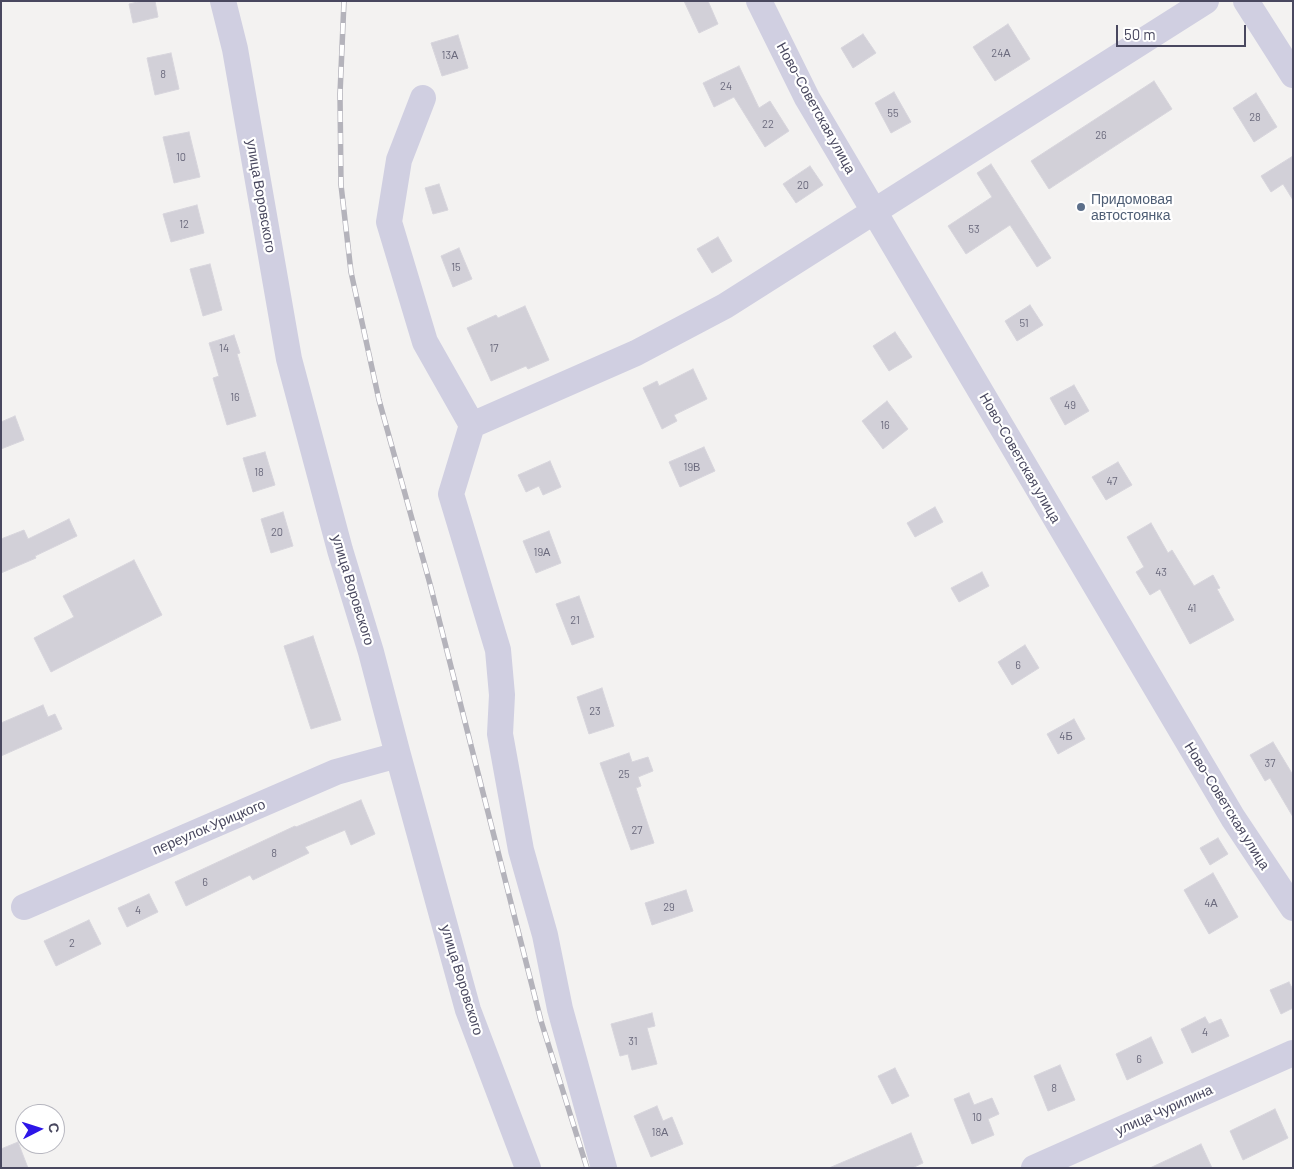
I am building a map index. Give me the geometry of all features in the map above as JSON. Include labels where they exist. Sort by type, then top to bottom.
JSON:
[{"type":"street","name":"улица Воровского","points":[[223,1],[235,49],[289,359],[468,1010],[528,1168]]},
{"type":"street","name":"Ново-Советская улица","points":[[759,1],[808,98],[1228,810],[1293,908]]},
{"type":"street","points":[[472,425],[636,353],[725,306],[1206,1]]},
{"type":"street","points":[[1246,1],[1293,75]]},
{"type":"street","points":[[423,98],[399,160],[389,222],[425,342],[472,425],[452,494],[498,650],[502,695],[500,734],[521,850],[545,935],[560,1009],[604,1168]]},
{"type":"street","name":"переулок Урицкого","points":[[24,907],[336,772],[398,755]]},
{"type":"street","name":"улица Чурилина","points":[[1034,1168],[1293,1053]]},
{"type":"building","points":[[155,1],[158,17],[133,23],[129,4]]},
{"type":"building","points":[[684,1],[708,1],[718,24],[699,33]]},
{"type":"building","points":[[1008,24],[1030,59],[995,81],[973,47]]},
{"type":"building","points":[[863,34],[876,53],[853,68],[841,48]]},
{"type":"building","points":[[458,35],[468,68],[442,76],[431,43]]},
{"type":"building","points":[[171,53],[179,89],[155,95],[147,58]]},
{"type":"building","points":[[739,66],[759,108],[770,101],[789,131],[765,147],[734,97],[714,107],[703,83]]},
{"type":"building","points":[[1154,81],[1172,109],[1049,189],[1031,161]]},
{"type":"building","points":[[894,92],[911,122],[891,133],[875,103]]},
{"type":"building","points":[[1256,93],[1277,127],[1254,142],[1233,108]]},
{"type":"building","points":[[189,132],[200,177],[174,183],[163,137]]},
{"type":"building","points":[[1293,156],[1293,200],[1283,184],[1271,192],[1261,176]]},
{"type":"building","points":[[991,164],[1051,258],[1037,267],[1010,225],[966,254],[948,226],[992,197],[977,173]]},
{"type":"building","points":[[810,166],[823,185],[796,203],[783,184]]},
{"type":"building","points":[[439,184],[448,210],[433,214],[425,188]]},
{"type":"building","points":[[197,205],[204,233],[171,242],[163,214]]},
{"type":"building","points":[[718,237],[732,261],[712,273],[697,249]]},
{"type":"building","points":[[459,248],[472,279],[453,287],[441,256]]},
{"type":"building","points":[[210,264],[222,310],[203,316],[190,269]]},
{"type":"building","points":[[1030,305],[1043,325],[1017,341],[1005,321]]},
{"type":"building","points":[[525,306],[549,360],[528,369],[526,366],[491,381],[467,328],[496,315],[498,318]]},
{"type":"building","points":[[895,332],[912,357],[889,371],[873,346]]},
{"type":"building","points":[[234,335],[240,353],[237,354],[256,416],[227,425],[213,378],[219,376],[209,343]]},
{"type":"building","points":[[693,369],[707,399],[674,415],[677,421],[662,429],[643,388],[657,381],[659,386]]},
{"type":"building","points":[[1074,385],[1089,411],[1065,425],[1050,398]]},
{"type":"building","points":[[887,401],[908,429],[883,449],[862,421]]},
{"type":"building","points":[[15,416],[24,440],[1,449],[1,422]]},
{"type":"building","points":[[704,447],[715,471],[680,487],[669,462]]},
{"type":"building","points":[[265,452],[275,485],[253,492],[243,458]]},
{"type":"building","points":[[550,461],[561,487],[543,495],[539,486],[526,492],[518,475]]},
{"type":"building","points":[[1118,462],[1132,485],[1106,500],[1092,477]]},
{"type":"building","points":[[935,507],[943,522],[915,537],[907,523]]},
{"type":"building","points":[[283,512],[293,546],[271,553],[261,519]]},
{"type":"building","points":[[69,519],[77,536],[35,556],[36,558],[1,573],[1,539],[24,530],[28,539]]},
{"type":"building","points":[[1151,523],[1168,553],[1172,550],[1194,586],[1213,575],[1220,588],[1217,589],[1234,620],[1190,644],[1160,589],[1150,595],[1136,572],[1144,567],[1127,537]]},
{"type":"building","points":[[549,531],[561,563],[536,573],[523,541]]},
{"type":"building","points":[[134,560],[162,615],[51,672],[34,638],[74,617],[63,596]]},
{"type":"building","points":[[982,572],[989,586],[959,602],[951,588]]},
{"type":"building","points":[[579,596],[594,637],[572,645],[556,604]]},
{"type":"building","points":[[313,636],[341,720],[311,729],[284,646]]},
{"type":"building","points":[[1025,645],[1039,668],[1012,685],[998,662]]},
{"type":"building","points":[[602,688],[614,726],[589,734],[577,697]]},
{"type":"building","points":[[43,705],[48,717],[55,714],[62,729],[1,756],[1,723]]},
{"type":"building","points":[[1074,719],[1085,739],[1058,754],[1047,734]]},
{"type":"building","points":[[1273,742],[1293,775],[1293,817],[1270,778],[1265,781],[1250,755]]},
{"type":"building","points":[[629,753],[632,762],[648,757],[653,771],[638,777],[641,786],[636,788],[654,843],[631,850],[600,763]]},
{"type":"building","points":[[361,800],[375,834],[351,845],[345,830],[305,847],[309,853],[253,880],[250,875],[186,906],[175,882],[295,826]]},
{"type":"building","points":[[1218,838],[1228,854],[1210,865],[1200,848]]},
{"type":"building","points":[[1213,873],[1238,917],[1209,934],[1184,890]]},
{"type":"building","points":[[686,890],[693,911],[652,925],[645,903]]},
{"type":"building","points":[[149,894],[158,912],[127,927],[118,908]]},
{"type":"building","points":[[89,920],[101,944],[56,966],[44,941]]},
{"type":"building","points":[[1289,982],[1293,990],[1293,1008],[1281,1014],[1270,990]]},
{"type":"building","points":[[652,1013],[655,1026],[647,1028],[657,1064],[632,1070],[628,1054],[620,1056],[611,1024]]},
{"type":"building","points":[[1205,1017],[1209,1024],[1221,1019],[1229,1036],[1192,1053],[1181,1029]]},
{"type":"building","points":[[1151,1037],[1163,1063],[1127,1080],[1116,1054]]},
{"type":"building","points":[[1060,1065],[1075,1100],[1048,1111],[1034,1076]]},
{"type":"building","points":[[895,1068],[909,1096],[892,1104],[878,1076]]},
{"type":"building","points":[[969,1093],[974,1105],[992,1098],[999,1114],[988,1119],[994,1135],[972,1144],[954,1099]]},
{"type":"building","points":[[657,1106],[663,1121],[672,1117],[683,1144],[651,1157],[634,1116]]},
{"type":"building","points":[[1275,1109],[1288,1138],[1243,1160],[1230,1131]]},
{"type":"building","points":[[911,1133],[923,1163],[912,1168],[829,1168]]},
{"type":"building","points":[[15,1143],[15,1154],[23,1154],[28,1168],[1,1168],[1,1149]]},
{"type":"building","points":[[1201,1144],[1212,1168],[1150,1168]]},
{"type":"railway","points":[[344,1],[340,94],[341,185],[351,272],[379,400],[430,584],[541,1021],[587,1168]]},
{"type":"place","name":"Придомовая автостоянка","points":[[1081,207]]}]
